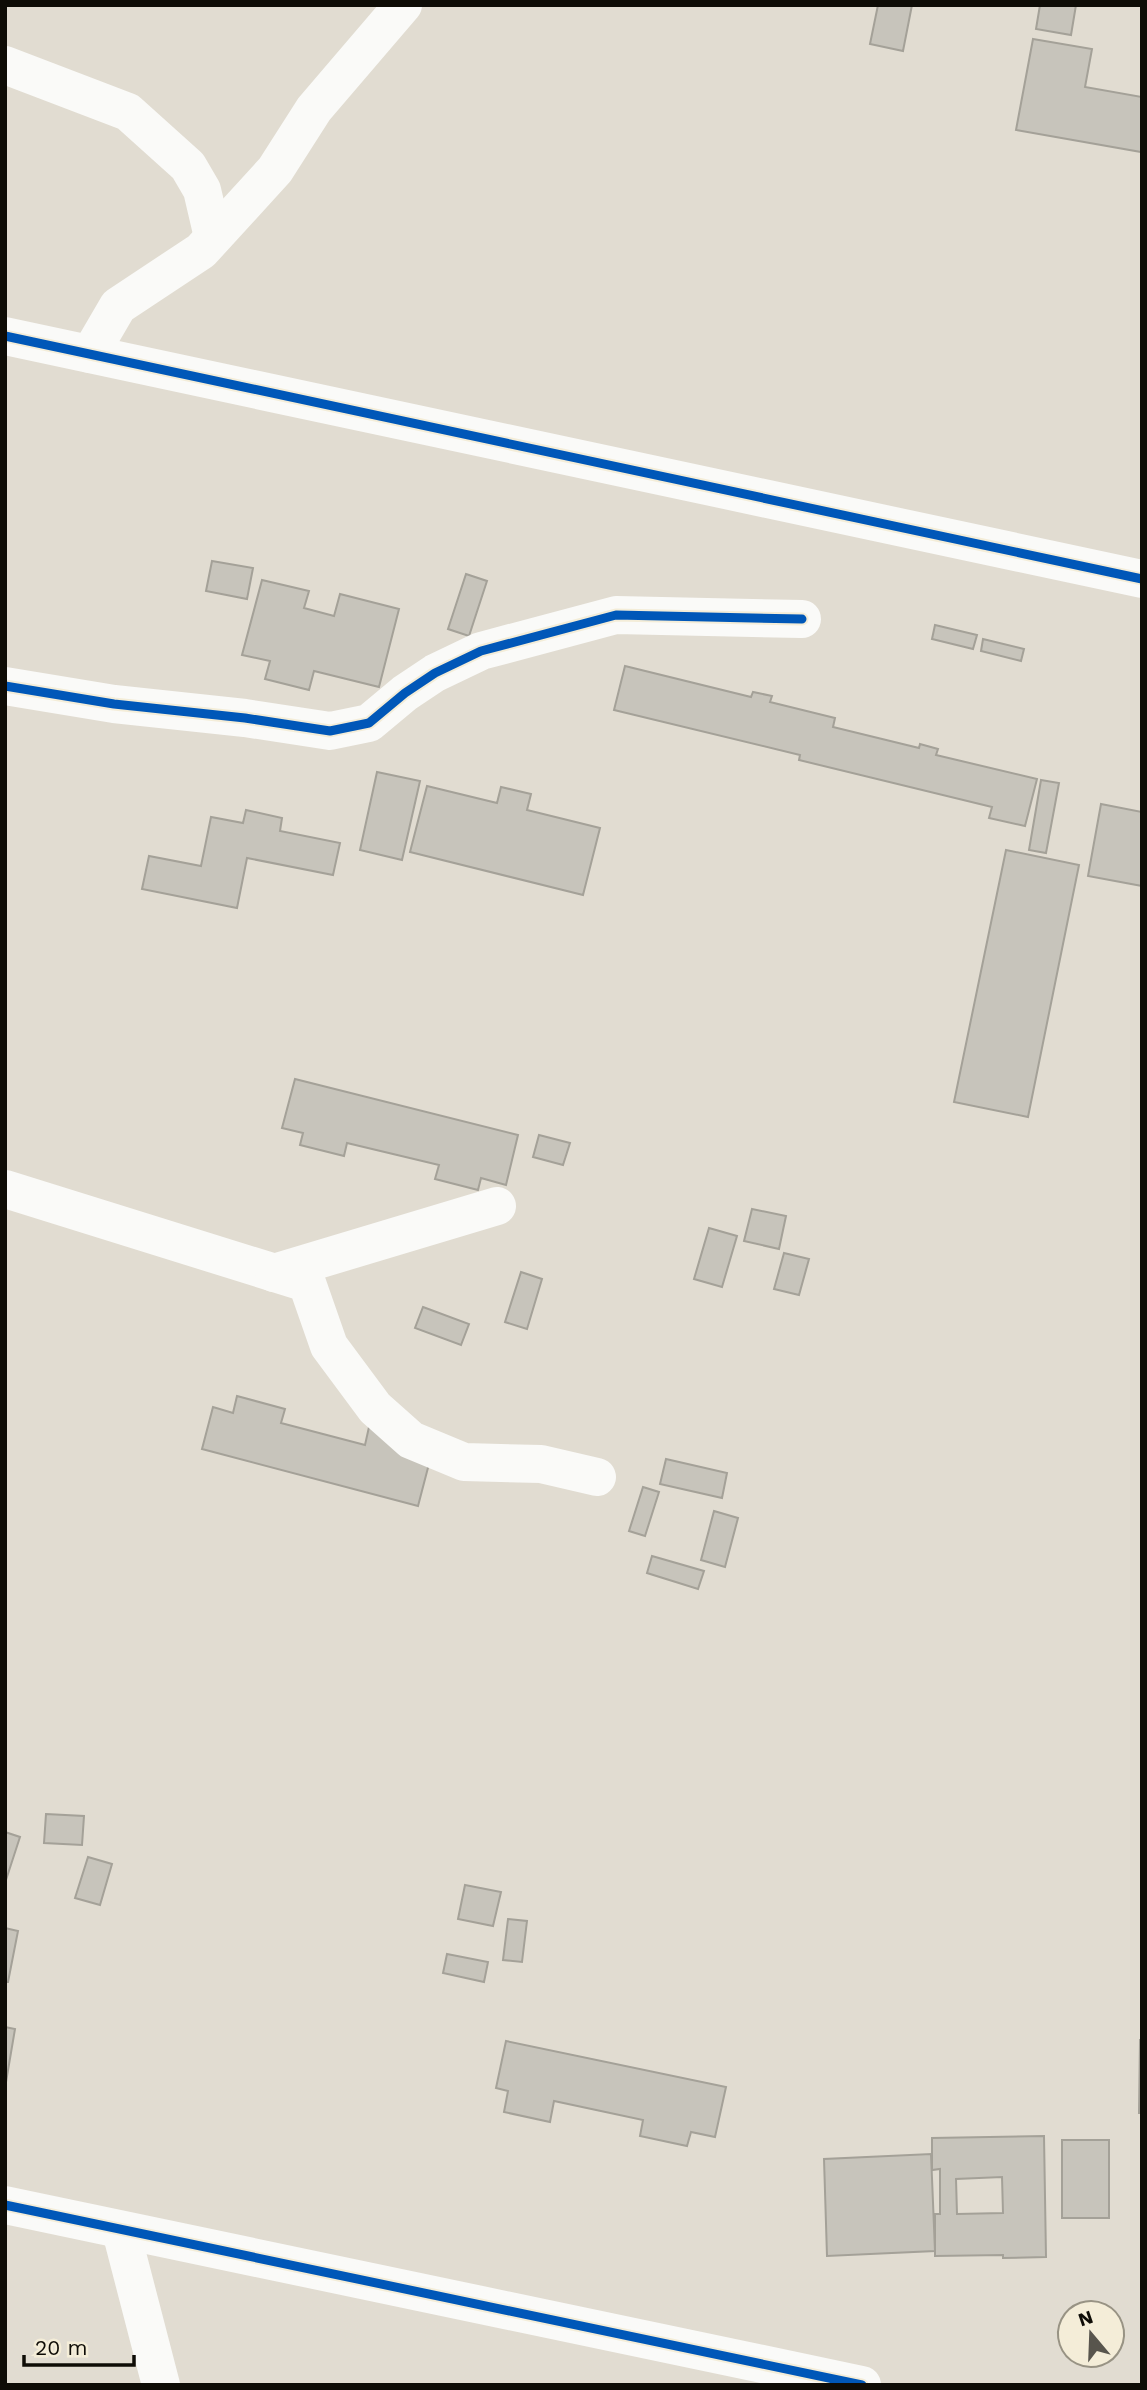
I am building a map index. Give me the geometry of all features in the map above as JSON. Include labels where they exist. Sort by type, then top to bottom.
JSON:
[{"type":"street","points":[[90,354],[118,306],[201,251],[275,170],[314,109],[403,5]]},
{"type":"street","points":[[5,65],[128,112],[188,166],[202,190],[213,237]]},
{"type":"street","points":[[5,336],[1142,579]]},
{"type":"street","points":[[5,686],[114,704],[245,718],[330,732],[369,723],[405,693],[435,673],[481,651],[616,615],[802,619]]},
{"type":"street","points":[[5,1189],[307,1283],[329,1346],[375,1408],[411,1440],[464,1462],[541,1464],[597,1478]]},
{"type":"street","points":[[274,1273],[497,1206]]},
{"type":"street","points":[[5,2205],[862,2385]]},
{"type":"street","points":[[121,2231],[161,2385]]},
{"type":"building","points":[[878,5],[912,5],[903,51],[870,44]]},
{"type":"building","points":[[1040,5],[1076,5],[1071,35],[1036,29]]},
{"type":"building","points":[[1033,39],[1092,49],[1085,87],[1142,97],[1141,152],[1016,130]]},
{"type":"building","points":[[212,561],[253,568],[247,599],[206,591]]},
{"type":"building","points":[[466,574],[487,581],[469,636],[448,629]]},
{"type":"building","points":[[262,580],[309,591],[304,608],[334,616],[340,594],[399,609],[379,687],[314,671],[309,690],[265,679],[270,661],[242,655]]},
{"type":"building","points":[[935,625],[977,635],[973,649],[932,639]]},
{"type":"building","points":[[983,639],[1024,649],[1021,661],[981,651]]},
{"type":"building","points":[[625,666],[751,697],[753,692],[772,696],[770,702],[835,718],[833,727],[919,748],[920,744],[938,749],[936,755],[1037,779],[1025,826],[989,818],[992,807],[799,760],[800,755],[614,710]]},
{"type":"building","points":[[377,772],[420,781],[402,860],[360,850]]},
{"type":"building","points":[[1041,780],[1059,783],[1046,853],[1029,850]]},
{"type":"building","points":[[427,786],[497,803],[501,787],[531,794],[527,810],[600,828],[583,895],[410,852]]},
{"type":"building","points":[[1101,804],[1142,812],[1142,886],[1088,876]]},
{"type":"building","points":[[246,810],[282,818],[280,831],[340,843],[333,875],[247,858],[237,908],[142,889],[149,856],[201,866],[211,817],[243,823]]},
{"type":"building","points":[[1006,850],[1079,865],[1028,1117],[954,1102]]},
{"type":"building","points":[[295,1079],[518,1135],[506,1185],[481,1178],[478,1190],[435,1179],[439,1165],[347,1143],[344,1156],[300,1145],[303,1133],[282,1128]]},
{"type":"building","points":[[539,1135],[570,1143],[563,1165],[533,1157]]},
{"type":"building","points":[[752,1209],[786,1216],[779,1249],[744,1241]]},
{"type":"building","points":[[709,1228],[737,1236],[722,1287],[694,1279]]},
{"type":"building","points":[[784,1253],[809,1259],[799,1295],[774,1289]]},
{"type":"building","points":[[521,1272],[542,1279],[527,1329],[505,1322]]},
{"type":"building","points":[[423,1307],[469,1324],[461,1345],[415,1328]]},
{"type":"building","points":[[237,1396],[285,1409],[281,1423],[365,1445],[369,1427],[430,1460],[418,1506],[202,1449],[213,1407],[233,1413]]},
{"type":"building","points":[[666,1459],[727,1473],[722,1498],[660,1484]]},
{"type":"building","points":[[643,1487],[659,1492],[645,1536],[629,1531]]},
{"type":"building","points":[[714,1511],[738,1518],[725,1567],[701,1560]]},
{"type":"building","points":[[652,1556],[704,1571],[698,1589],[647,1573]]},
{"type":"building","points":[[46,1814],[84,1816],[82,1845],[44,1843]]},
{"type":"building","points":[[5,1832],[20,1837],[5,1883]]},
{"type":"building","points":[[88,1857],[112,1864],[100,1905],[75,1898]]},
{"type":"building","points":[[465,1885],[501,1892],[493,1926],[458,1919]]},
{"type":"building","points":[[508,1919],[527,1921],[522,1962],[503,1960]]},
{"type":"building","points":[[5,1928],[18,1931],[8,1982],[5,1982]]},
{"type":"building","points":[[447,1954],[488,1962],[484,1982],[443,1973]]},
{"type":"building","points":[[5,2027],[15,2029],[5,2088]]},
{"type":"building","points":[[1142,2040],[1142,2113],[1139,2113]]},
{"type":"building","points":[[506,2041],[726,2087],[715,2137],[691,2132],[687,2146],[640,2136],[643,2120],[554,2101],[550,2122],[504,2112],[508,2091],[496,2088]]},
{"type":"building","points":[[1044,2136],[1046,2257],[935,2256],[935,2214],[940,2214],[940,2169],[932,2170],[932,2138]],"holes":[[[1002,2177],[1003,2213],[957,2214],[956,2179]]]},
{"type":"building","points":[[1062,2140],[1109,2140],[1109,2218],[1062,2218]]},
{"type":"building","points":[[931,2154],[935,2251],[827,2256],[824,2159]]},
{"type":"cycle path","points":[[5,336],[1142,579]]},
{"type":"cycle path","points":[[5,686],[114,704],[245,718],[330,731],[369,723],[405,693],[435,673],[481,651],[616,615],[802,619]]},
{"type":"cycle path","points":[[5,2205],[862,2385]]}]
